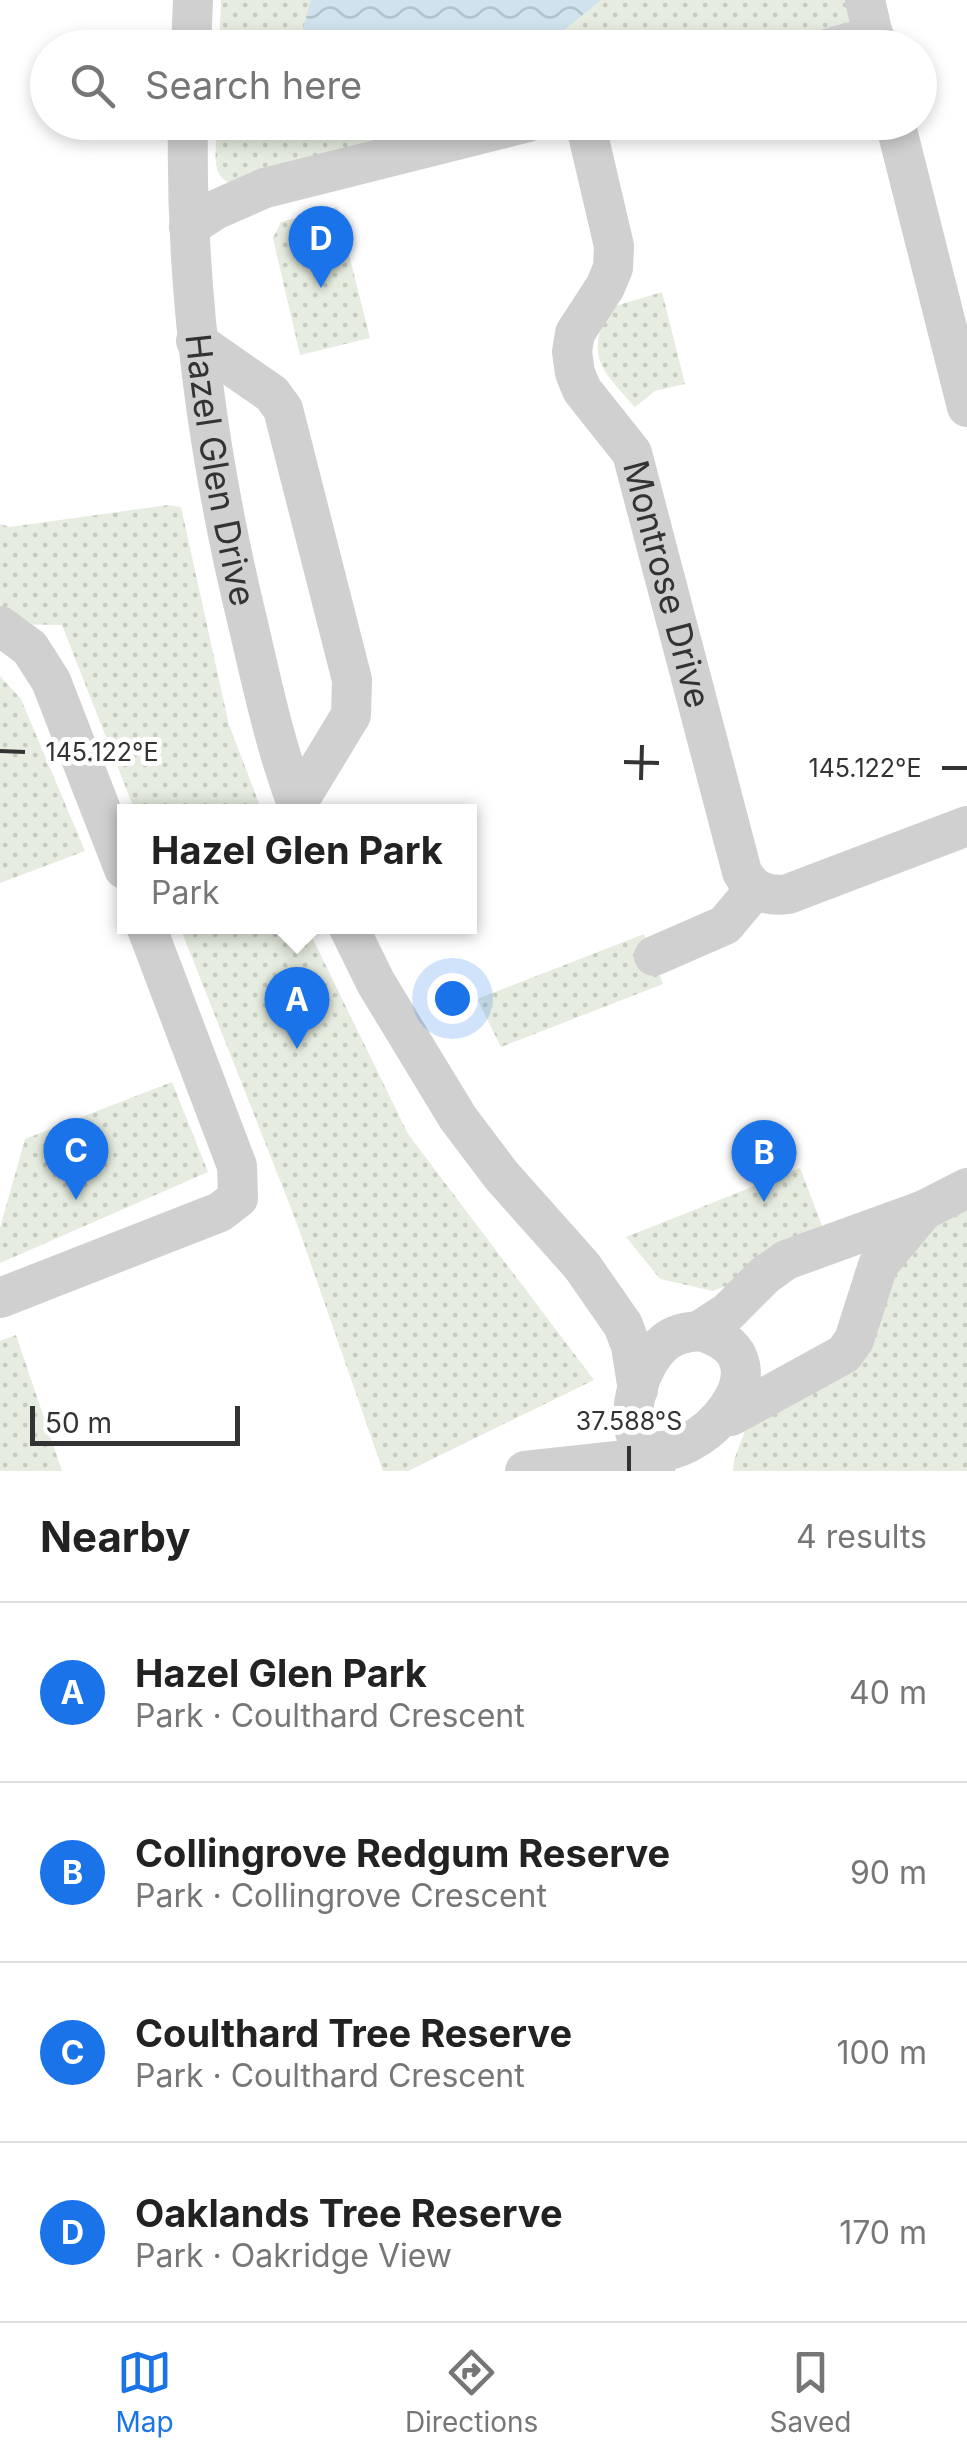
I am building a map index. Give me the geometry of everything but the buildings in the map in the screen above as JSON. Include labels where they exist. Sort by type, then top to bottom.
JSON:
[{"type":"street","points":[[191,30],[192,0]]},
{"type":"street","name":"Hazel Glen Drive","points":[[188,140],[196,340],[229,545],[297,804]]},
{"type":"street","points":[[189,227],[215,210],[265,188],[456,140]]},
{"type":"street","name":"Montrose Drive","points":[[589,140],[614,246],[613,268],[575,333],[575,373],[582,390],[632,453],[734,849],[742,872],[755,889]]},
{"type":"street","points":[[900,140],[967,407]]},
{"type":"street","points":[[187,175],[265,188]]},
{"type":"street","points":[[196,340],[272,394],[283,408],[352,680],[351,715],[300,804]]},
{"type":"street","points":[[0,626],[30,648],[51,681],[117,851]]},
{"type":"street","points":[[654,956],[725,925],[755,889],[764,894],[788,894],[967,826]]},
{"type":"street","points":[[0,1298],[220,1212],[238,1198],[237,1166],[149,934]]},
{"type":"street","points":[[352,934],[376,983],[458,1118],[501,1175],[582,1266],[623,1325],[631,1346],[633,1433],[643,1450],[663,1466]]},
{"type":"street","points":[[542,1468],[600,1440],[635,1402],[650,1360],[661,1344],[728,1312],[786,1260],[924,1210],[967,1188]]},
{"type":"street","points":[[542,1468],[663,1466],[694,1464],[704,1459],[844,1354],[854,1340],[878,1265],[924,1210]]},
{"type":"street","points":[[582,1266],[691,1332],[724,1342],[740,1364],[740,1392],[726,1440]]},
{"type":"shaded area","points":[[221,0],[855,0],[849,30],[220,30]]},
{"type":"shaded area","points":[[216,140],[486,140],[260,195],[223,179]]},
{"type":"shaded area","points":[[337,207],[370,338],[300,355],[273,238],[281,222]]},
{"type":"shaded area","points":[[662,292],[685,384],[655,391],[635,407],[600,361],[599,338],[612,307]]},
{"type":"shaded area","points":[[168,505],[181,507],[229,725],[259,804],[132,804],[62,625],[0,624],[0,524],[10,527]]},
{"type":"shaded area","points":[[0,676],[21,699],[85,851],[0,883]]},
{"type":"shaded area","points":[[183,934],[310,934],[408,1134],[594,1380],[408,1471],[383,1471],[296,1221]]},
{"type":"shaded area","points":[[644,934],[663,984],[501,1047],[477,999]]},
{"type":"shaded area","points":[[172,1082],[208,1172],[0,1263],[0,1228],[25,1139]]},
{"type":"shaded area","points":[[800,1168],[826,1236],[781,1264],[713,1291],[660,1279],[626,1237]]},
{"type":"shaded area","points":[[967,1201],[967,1471],[733,1471],[750,1418],[834,1380],[885,1268]]},
{"type":"shaded area","points":[[16,1335],[62,1471],[0,1471],[0,1341]]},
{"type":"water","points":[[311,0],[601,0],[564,30],[303,30]]},
{"type":"place","name":"Oaklands Tree Reserve","points":[[321,288]]},
{"type":"place","name":"Hazel Glen Park","points":[[297,1049]]},
{"type":"place","name":"Coulthard Tree Reserve","points":[[76,1200]]},
{"type":"place","name":"Collingrove Redgum Reserve","points":[[764,1202]]}]
